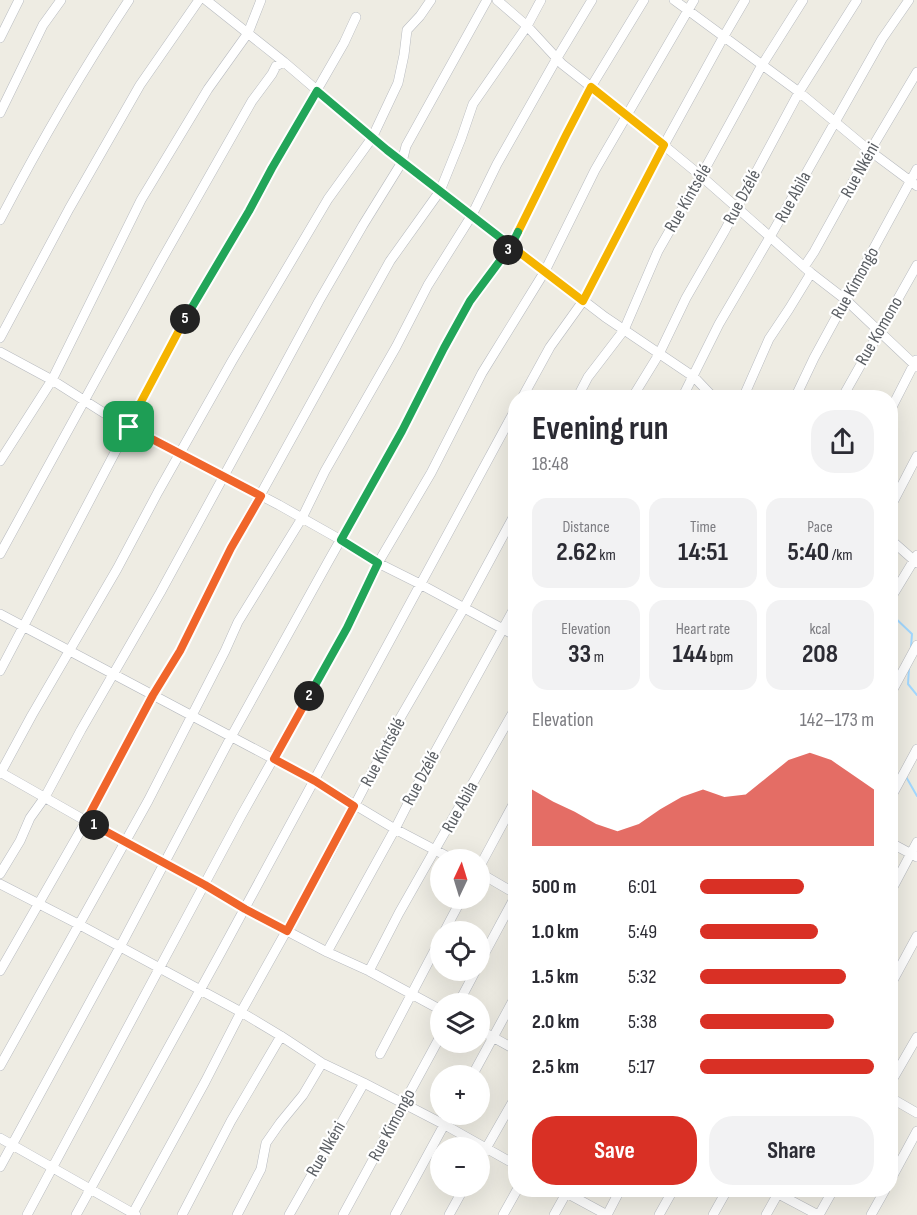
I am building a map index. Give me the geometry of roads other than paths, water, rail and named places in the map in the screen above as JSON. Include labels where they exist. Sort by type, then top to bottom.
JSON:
[{"type":"street","points":[[0,38],[19,0]]},
{"type":"street","points":[[0,113],[43,25],[61,0]]},
{"type":"street","points":[[0,220],[77,81],[129,0]]},
{"type":"street","points":[[0,338],[69,209],[140,85],[199,0]]},
{"type":"street","points":[[206,0],[284,62],[402,162],[583,301],[694,377],[706,390]]},
{"type":"street","points":[[0,461],[51,380],[141,200],[208,89],[248,33],[261,0]]},
{"type":"street","points":[[430,1004],[245,909],[0,773],[232,361],[328,200],[372,138],[398,83],[407,30],[431,0]]},
{"type":"street","points":[[0,874],[114,674],[319,301],[402,162],[406,146],[487,0]]},
{"type":"street","points":[[497,0],[527,26],[562,64],[701,176],[916,363],[898,396]]},
{"type":"street","points":[[0,971],[86,821],[153,695],[180,651],[231,548],[390,261],[440,191],[473,104],[527,26],[542,0]]},
{"type":"street","points":[[0,1066],[148,801],[238,622],[302,518],[325,471],[396,347],[428,285],[471,215],[497,164],[592,0]]},
{"type":"street","points":[[0,1167],[231,737],[402,431],[444,348],[470,301],[511,246],[591,87],[645,0]]},
{"type":"street","points":[[674,0],[799,92],[870,152],[914,184]]},
{"type":"street","points":[[27,1215],[241,816],[347,628],[378,563],[431,473],[482,373],[545,271],[595,170],[694,0]]},
{"type":"street","points":[[526,390],[550,347],[583,301],[664,145],[745,0]]},
{"type":"street","name":"Rue Kintsélé","points":[[581,390],[588,377],[624,330],[657,251],[762,65],[803,0]]},
{"type":"street","name":"Rue Dzélé","points":[[637,390],[659,354],[686,298],[799,92],[857,0]]},
{"type":"street","name":"Rue Abila","points":[[687,390],[719,324],[834,122],[882,39],[909,0]]},
{"type":"street","points":[[0,671],[193,304],[249,211],[344,43],[356,17]]},
{"type":"street","points":[[0,554],[160,261],[252,101],[276,66],[284,62]]},
{"type":"street","name":"Rue Nkéni","points":[[747,390],[769,339],[789,309],[814,252],[917,72]]},
{"type":"street","name":"Rue Kimongo","points":[[799,390],[846,300],[914,184],[917,169]]},
{"type":"street","name":"Rue Komono","points":[[846,390],[917,265]]},
{"type":"street","points":[[0,352],[129,427],[223,475],[378,563],[508,632]]},
{"type":"street","points":[[76,1215],[201,991],[508,423]]},
{"type":"street","points":[[898,493],[917,456]]},
{"type":"street","name":"Rue Kintsélé","points":[[134,1215],[399,720],[508,527]]},
{"type":"street","points":[[898,545],[916,559],[898,585]]},
{"type":"street","points":[[0,614],[315,781],[354,806],[434,849]]},
{"type":"street","name":"Rue Dzélé","points":[[327,952],[508,620]]},
{"type":"street","points":[[898,680],[917,645]]},
{"type":"street","name":"Rue Abila","points":[[437,849],[508,720]]},
{"type":"street","points":[[898,784],[917,749]]},
{"type":"street","points":[[489,849],[508,814]]},
{"type":"street","points":[[898,880],[914,856],[917,842]]},
{"type":"street","points":[[898,847],[914,856]]},
{"type":"street","name":"Rue Abila","points":[[369,971],[430,860]]},
{"type":"street","points":[[490,879],[508,890]]},
{"type":"street","points":[[0,884],[80,924],[241,1012],[322,1063],[430,1118]]},
{"type":"street","points":[[490,943],[508,910]]},
{"type":"street","points":[[898,971],[917,936]]},
{"type":"street","points":[[380,1054],[430,959]]},
{"type":"street","points":[[478,1065],[508,1009]]},
{"type":"street","points":[[490,1035],[508,1045]]},
{"type":"street","points":[[182,1215],[231,1121],[281,1036]]},
{"type":"street","points":[[898,1070],[917,1037]]},
{"type":"street","name":"Rue Kimongo","points":[[343,1215],[431,1053]]},
{"type":"street","points":[[237,1215],[261,1169],[266,1143],[303,1095],[322,1063]]},
{"type":"street","name":"Rue Nkéni","points":[[289,1215],[364,1083]]},
{"type":"street","points":[[898,1102],[917,1113]]},
{"type":"street","points":[[490,1141],[508,1110]]},
{"type":"street","points":[[395,1215],[445,1125],[466,1137]]},
{"type":"street","points":[[898,1166],[917,1131]]},
{"type":"street","points":[[0,1138],[134,1215]]},
{"type":"street","points":[[490,1150],[508,1160]]},
{"type":"street","points":[[449,1215],[459,1197]]},
{"type":"street","points":[[503,1215],[513,1197]]},
{"type":"street","points":[[554,1215],[562,1197]]},
{"type":"street","points":[[577,1197],[607,1215],[616,1197]]},
{"type":"street","points":[[659,1215],[669,1197]]},
{"type":"street","points":[[713,1215],[723,1197]]},
{"type":"street","points":[[766,1215],[774,1197]]},
{"type":"street","points":[[786,1197],[818,1215],[829,1197]]},
{"type":"street","points":[[871,1215],[881,1197]]},
{"type":"waterway","points":[[898,621],[912,634],[911,647]]},
{"type":"waterway","points":[[909,668],[908,684],[917,695]]},
{"type":"waterway","points":[[905,775],[917,796]]}]
